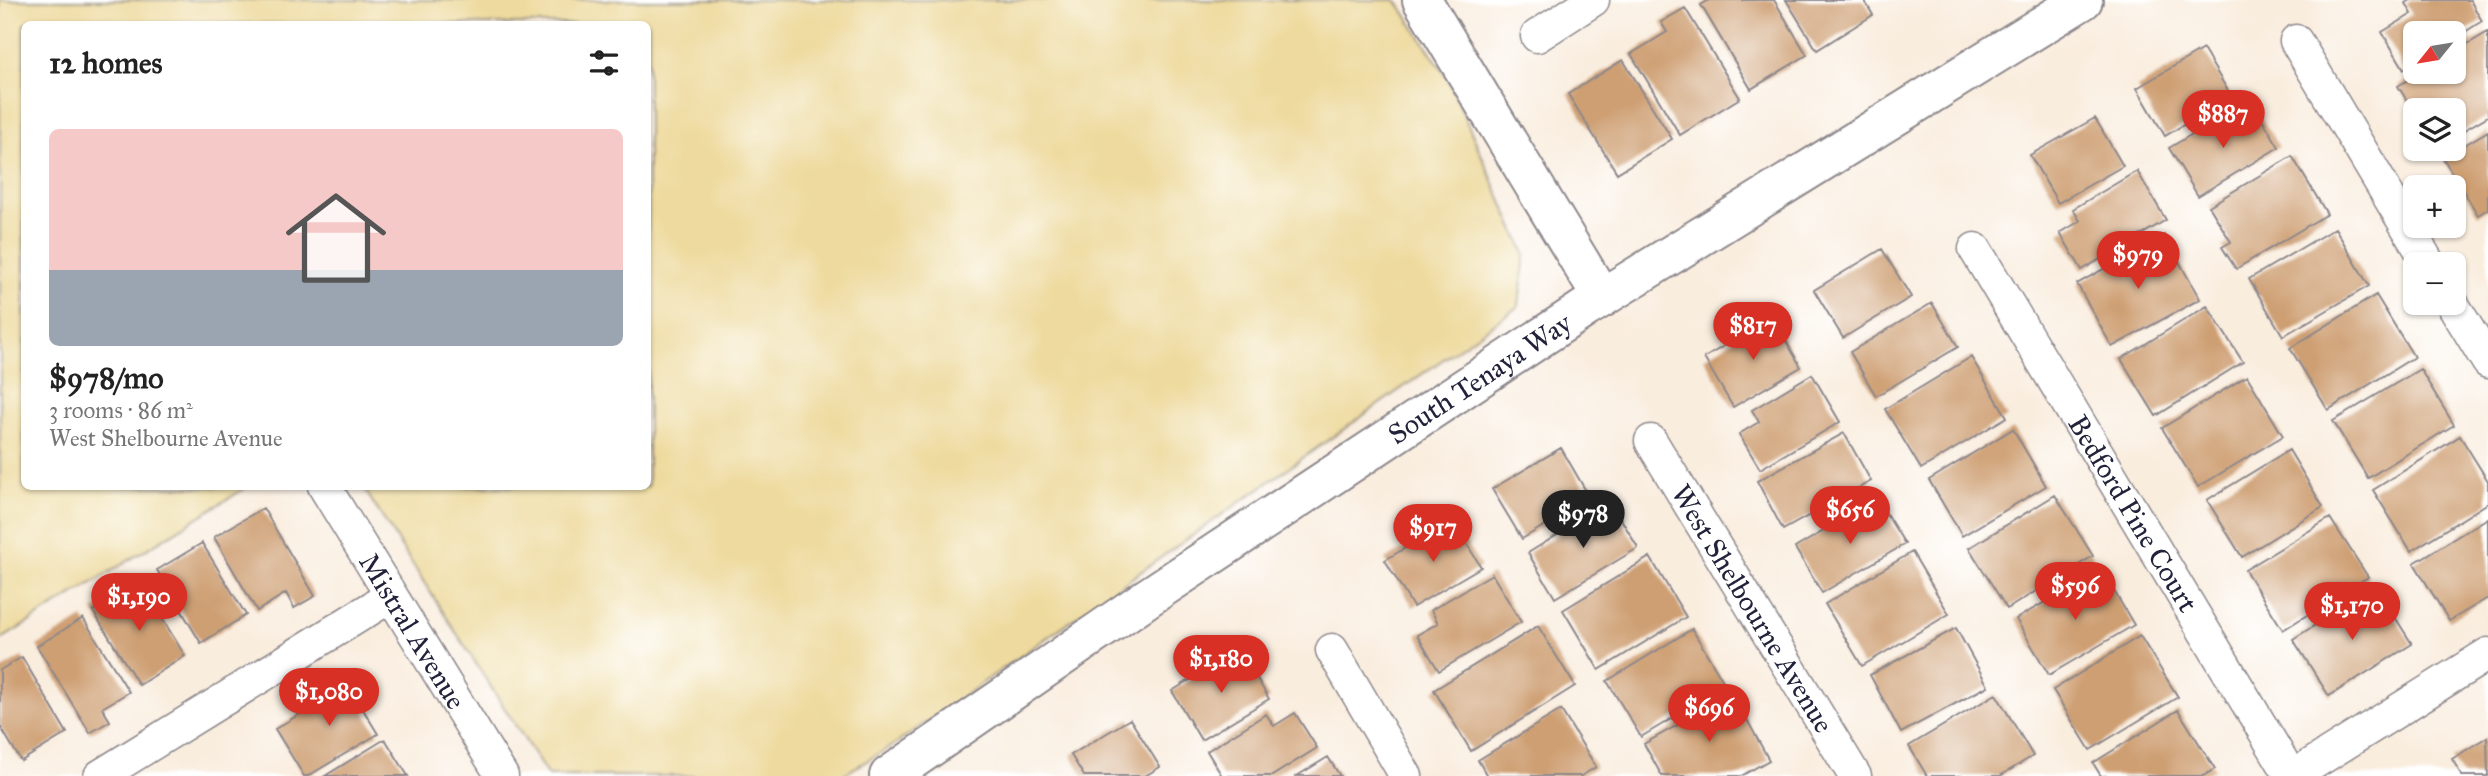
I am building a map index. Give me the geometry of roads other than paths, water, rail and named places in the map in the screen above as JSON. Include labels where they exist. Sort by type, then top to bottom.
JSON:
[{"type":"street","points":[[1422,0],[1602,298]]},
{"type":"street","points":[[1537,36],[1593,0]]},
{"type":"street","name":"South Tenaya Way","points":[[889,776],[1147,598],[1602,298],[2083,0]]},
{"type":"street","points":[[2296,41],[2422,252]]},
{"type":"street","name":"Bedford Pine Court","points":[[1975,249],[2292,776]]},
{"type":"street","points":[[2459,315],[2488,362]]},
{"type":"street","name":"West Shelbourne Avenue","points":[[1651,441],[1855,776]]},
{"type":"street","name":"Mistral Avenue","points":[[326,490],[502,776]]},
{"type":"street","points":[[100,776],[391,596]]},
{"type":"street","points":[[1332,650],[1406,776]]},
{"type":"street","points":[[2292,776],[2488,654]]}]
